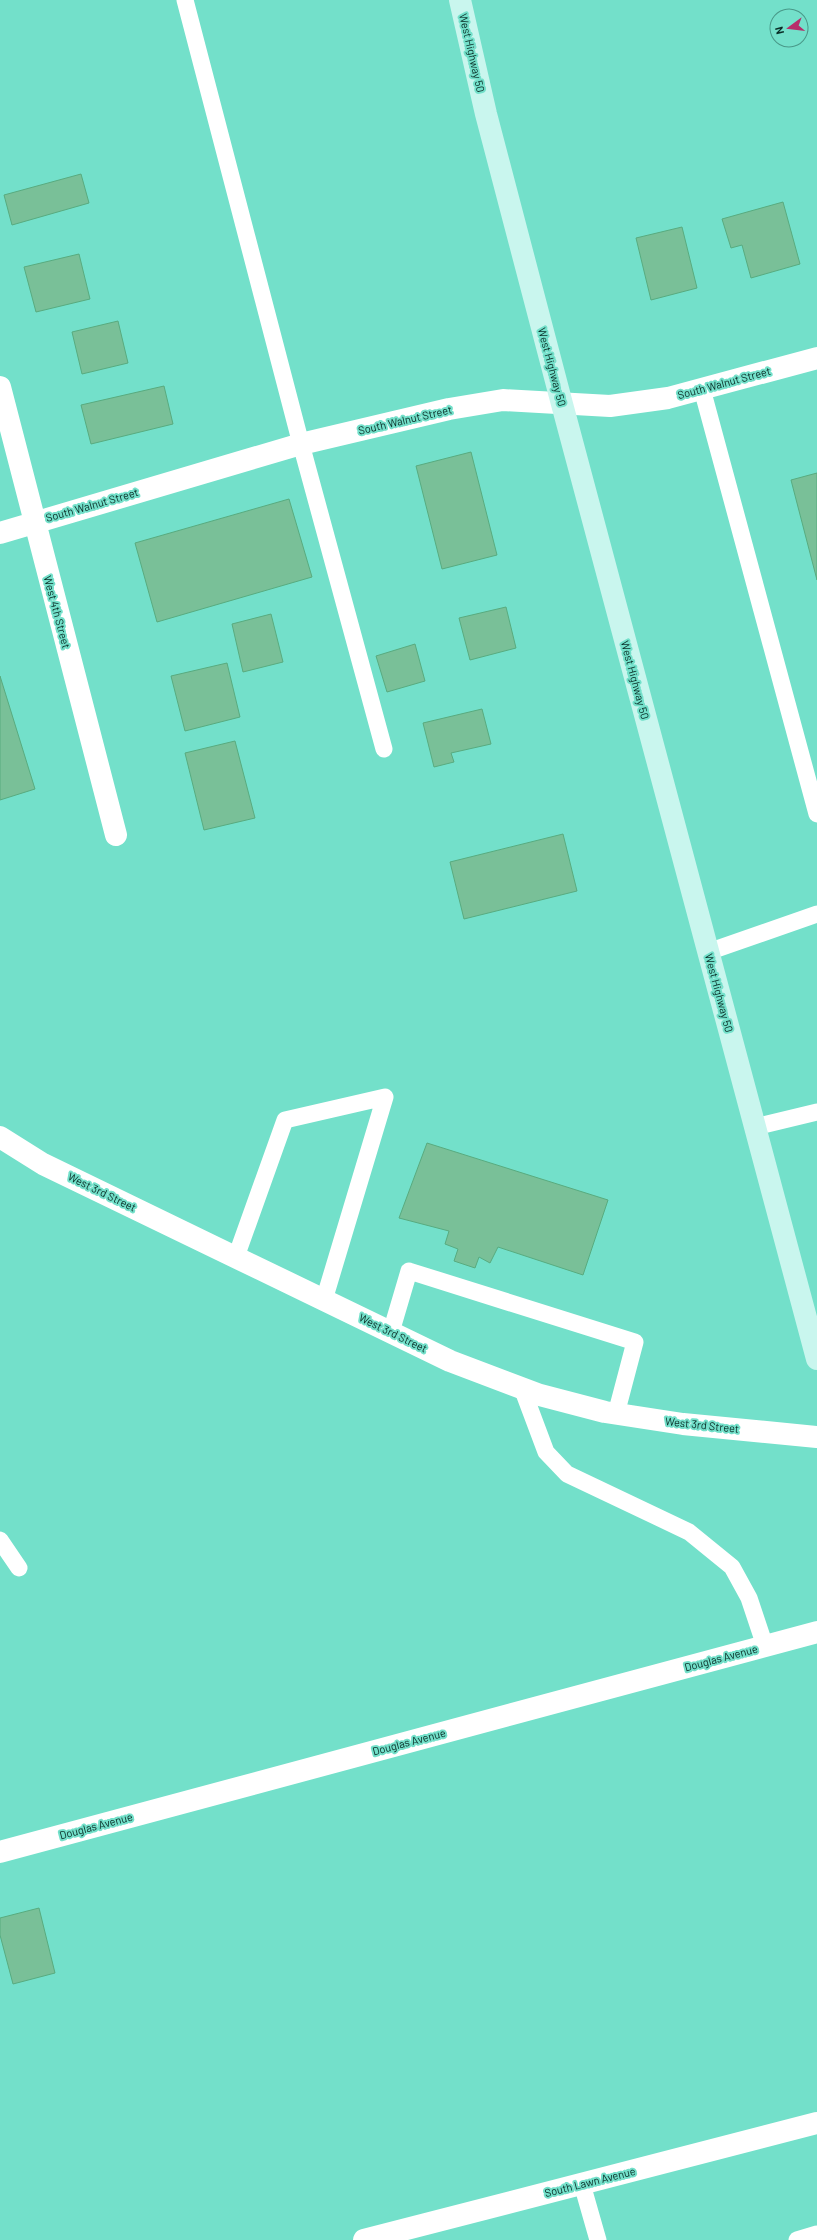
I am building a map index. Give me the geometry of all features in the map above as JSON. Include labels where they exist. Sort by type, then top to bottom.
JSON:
[{"type":"main road","name":"West Highway 50","points":[[460,0],[486,114],[562,404],[817,1359]]},
{"type":"street","name":"South Walnut Street","points":[[0,533],[302,444],[449,409],[503,400],[610,406],[668,398],[817,358]]},
{"type":"street","name":"West 4th Street","points":[[0,387],[116,835]]},
{"type":"street","name":"West 3rd Street","points":[[0,1137],[44,1164],[450,1361],[540,1395],[616,1414],[683,1424],[817,1437]]},
{"type":"street","name":"Douglas Avenue","points":[[0,1852],[817,1632]]},
{"type":"street","name":"South Lawn Avenue","points":[[364,2240],[817,2123]]},
{"type":"lane","points":[[185,0],[384,749]]},
{"type":"lane","points":[[702,389],[817,814]]},
{"type":"lane","points":[[708,952],[817,914]]},
{"type":"lane","points":[[236,1257],[285,1120],[385,1097],[324,1300]]},
{"type":"lane","points":[[755,1127],[817,1112]]},
{"type":"lane","points":[[391,1332],[410,1271],[635,1342],[616,1414]]},
{"type":"lane","points":[[522,1388],[546,1452],[567,1474],[688,1532],[732,1568],[749,1598],[765,1646]]},
{"type":"lane","points":[[0,1540],[19,1568]]},
{"type":"lane","points":[[582,2184],[598,2240]]},
{"type":"lane","points":[[797,2240],[817,2234]]},
{"type":"building","points":[[81,174],[89,203],[12,225],[4,195]]},
{"type":"building","points":[[783,202],[800,264],[751,278],[742,245],[731,248],[722,219]]},
{"type":"building","points":[[682,227],[697,288],[651,300],[636,238]]},
{"type":"building","points":[[79,254],[90,299],[36,312],[24,267]]},
{"type":"building","points":[[118,321],[128,363],[82,374],[72,332]]},
{"type":"building","points":[[164,386],[173,424],[91,444],[81,405]]},
{"type":"building","points":[[471,452],[497,555],[442,569],[416,466]]},
{"type":"building","points":[[817,473],[817,580],[791,480]]},
{"type":"building","points":[[289,499],[312,577],[157,622],[135,543]]},
{"type":"building","points":[[506,607],[516,648],[470,660],[459,618]]},
{"type":"building","points":[[271,614],[283,662],[243,672],[232,624]]},
{"type":"building","points":[[415,644],[425,681],[387,692],[376,656]]},
{"type":"building","points":[[227,663],[240,717],[185,731],[171,676]]},
{"type":"building","points":[[0,676],[35,789],[0,800]]},
{"type":"building","points":[[482,709],[491,744],[451,753],[454,762],[434,767],[423,723]]},
{"type":"building","points":[[235,741],[255,818],[204,830],[185,753]]},
{"type":"building","points":[[563,834],[577,891],[464,919],[450,862]]},
{"type":"building","points":[[427,1143],[608,1200],[583,1275],[498,1247],[490,1263],[479,1257],[475,1268],[454,1261],[458,1249],[445,1244],[449,1231],[399,1218]]},
{"type":"building","points":[[39,1908],[55,1973],[13,1984],[0,1935],[0,1918]]}]
